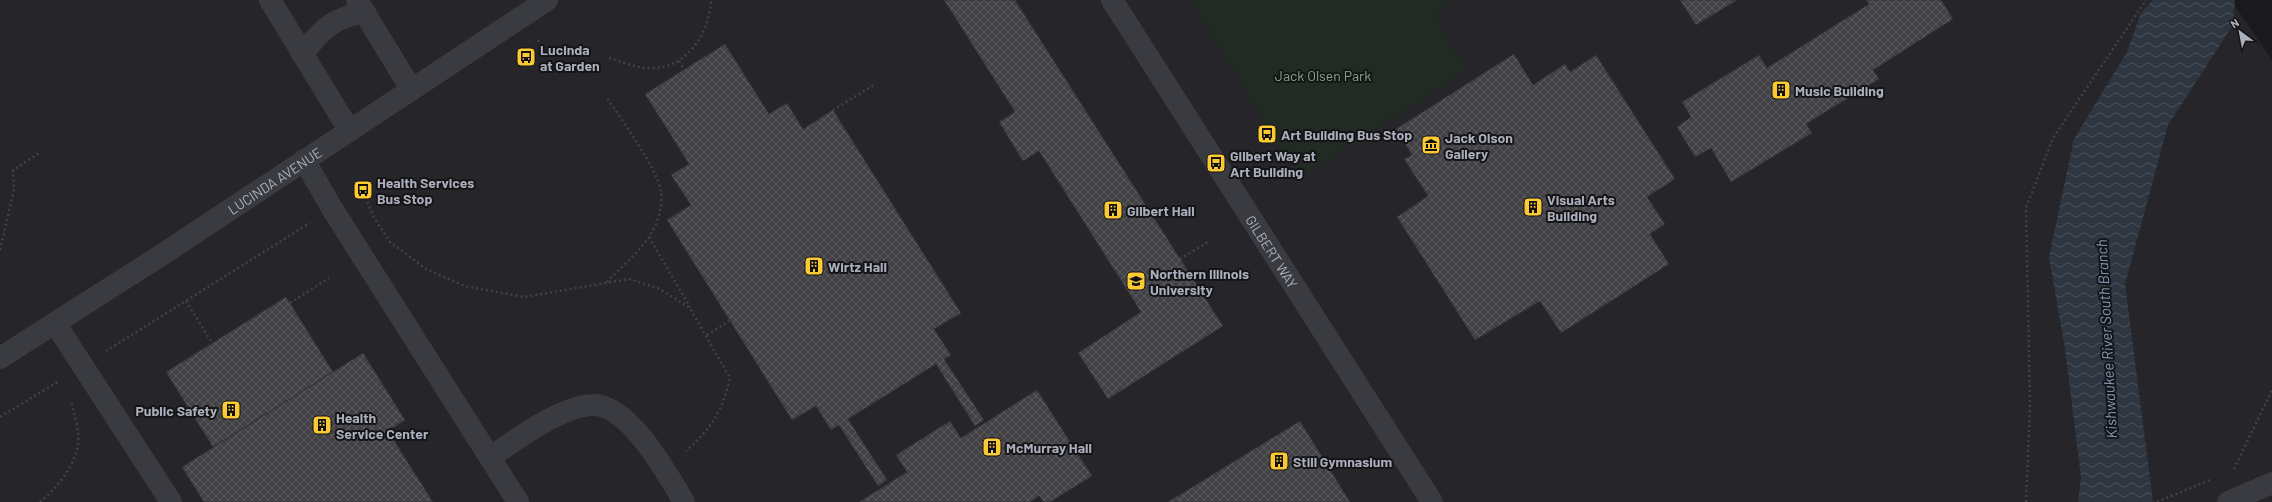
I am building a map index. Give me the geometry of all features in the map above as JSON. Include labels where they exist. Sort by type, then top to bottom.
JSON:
[{"type":"street","points":[[270,0],[349,130]]},
{"type":"street","name":"LUCINDA AVENUE","points":[[0,358],[547,0]]},
{"type":"street","name":"GILBERT WAY","points":[[1112,0],[1432,502]]},
{"type":"street","points":[[302,54],[322,31],[361,6],[411,89]]},
{"type":"street","points":[[304,160],[337,216],[491,457],[518,502]]},
{"type":"street","points":[[55,323],[172,502]]},
{"type":"street","points":[[491,457],[555,417],[578,406],[594,404],[612,410],[643,437],[684,502]]},
{"type":"street","points":[[2228,502],[2272,483]]},
{"type":"path","points":[[609,58],[635,66],[654,68],[679,61],[699,42],[712,0]]},
{"type":"path","points":[[2026,502],[2030,406],[2026,208],[2053,138],[2146,0]]},
{"type":"path","points":[[679,61],[684,69]]},
{"type":"path","points":[[833,110],[874,85]]},
{"type":"path","points":[[606,282],[649,237],[660,210],[661,191],[658,181],[607,98]]},
{"type":"path","points":[[0,250],[14,190],[13,170],[41,152]]},
{"type":"path","points":[[363,190],[373,216],[390,242],[426,269],[465,286],[524,297],[560,293],[606,282],[629,279],[658,288],[690,308]]},
{"type":"path","points":[[107,351],[299,230]]},
{"type":"path","points":[[649,237],[707,335],[730,378],[724,402],[705,434],[684,453]]},
{"type":"path","points":[[1180,259],[1208,242]]},
{"type":"path","points":[[290,303],[329,278]]},
{"type":"path","points":[[186,301],[212,343]]},
{"type":"path","points":[[707,335],[729,321]]},
{"type":"path","points":[[0,417],[60,380],[64,385]]},
{"type":"path","points":[[2234,470],[2272,390]]},
{"type":"path","points":[[40,502],[55,488],[74,458],[78,444],[70,397]]},
{"type":"path","points":[[2157,502],[2197,485]]},
{"type":"shaded area","name":"Northern Illinois University","points":[[0,0],[2231,0],[2272,60],[2272,502],[0,502]]},
{"type":"green space","name":"Jack Olsen Park","points":[[1190,0],[1459,0],[1434,14],[1467,70],[1299,179]]},
{"type":"water","name":"Kishwaukee River South Branch","points":[[2153,0],[2235,0],[2233,25],[2168,125],[2125,284],[2153,502],[2078,502],[2081,477],[2065,349],[2049,257],[2074,139],[2127,52],[2141,13]]},
{"type":"building","name":"Gilbert Hall","points":[[944,0],[1015,0],[1223,326],[1108,399],[1078,353],[1141,312],[1039,151],[1023,161],[999,122],[1015,112]]},
{"type":"building","points":[[1680,0],[1737,0],[1696,25]]},
{"type":"building","name":"Music Building","points":[[1866,0],[1941,0],[1953,19],[1873,70],[1879,79],[1806,124],[1812,133],[1731,182],[1711,148],[1695,157],[1677,127],[1691,117],[1682,102],[1759,55],[1767,68],[1869,4]]},
{"type":"building","name":"Wirtz Hall","points":[[725,44],[769,114],[787,103],[803,129],[833,110],[961,313],[934,329],[951,355],[944,359],[984,420],[975,426],[936,364],[848,419],[887,480],[878,486],[839,425],[831,430],[816,406],[792,420],[667,220],[691,205],[671,175],[689,164],[645,94]]},
{"type":"building","name":"Visual Arts Building","points":[[1514,54],[1533,85],[1565,64],[1570,72],[1596,55],[1675,179],[1647,197],[1665,224],[1650,234],[1669,264],[1561,333],[1540,301],[1475,340],[1397,217],[1428,196],[1404,159],[1412,155],[1396,129]]},
{"type":"building","name":"Public Safety","points":[[286,297],[333,372],[213,447],[166,372]]},
{"type":"building","name":"Health Service Center","points":[[363,353],[405,420],[388,431],[433,502],[204,502],[182,467]]},
{"type":"building","name":"McMurray Hall","points":[[1037,390],[1092,476],[1050,502],[1044,502],[1039,496],[1030,502],[859,502],[907,472],[896,455],[950,421],[961,438]]},
{"type":"building","name":"Still Gymnasium","points":[[1300,421],[1350,502],[1168,502]]},
{"type":"place","name":"Lucinda at Garden","points":[[526,57]]},
{"type":"place","name":"Music Building","points":[[1781,90]]},
{"type":"place","name":"Art Building Bus Stop","points":[[1267,134]]},
{"type":"place","name":"Jack Olson Gallery","points":[[1431,145]]},
{"type":"place","name":"Gilbert Way at Art Building","points":[[1216,163]]},
{"type":"place","name":"Health Services Bus Stop","points":[[363,190]]},
{"type":"place","name":"Visual Arts Building","points":[[1533,207]]},
{"type":"place","name":"Gilbert Hall","points":[[1113,210]]},
{"type":"place","name":"Wirtz Hall","points":[[814,266]]},
{"type":"place","name":"Northern Illinois University","points":[[1136,281]]},
{"type":"place","name":"Public Safety","points":[[231,410]]},
{"type":"place","name":"Health Service Center","points":[[322,425]]},
{"type":"place","name":"McMurray Hall","points":[[992,447]]},
{"type":"place","name":"Still Gymnasium","points":[[1279,461]]}]
